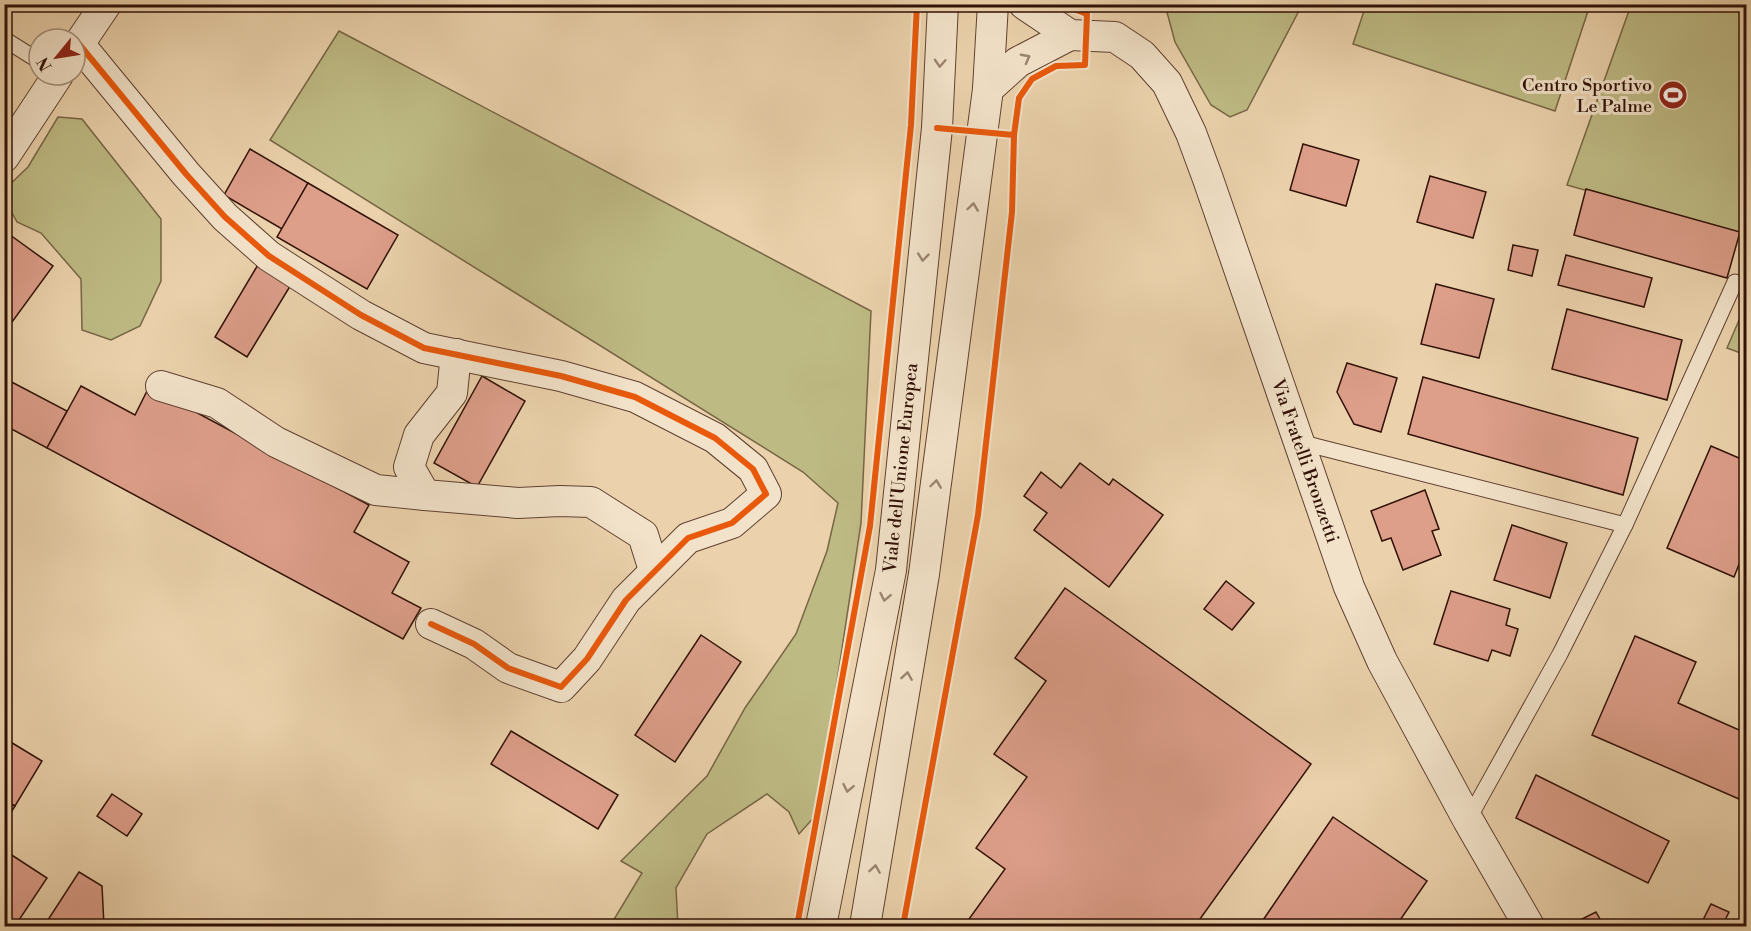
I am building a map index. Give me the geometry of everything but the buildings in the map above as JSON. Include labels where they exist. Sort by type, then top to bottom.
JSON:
[{"type":"street","points":[[87,32],[106,4]]},
{"type":"street","name":"Viale dell'Unione Europea","points":[[821,927],[891,570],[937,128],[943,4]]},
{"type":"street","name":"Viale dell'Unione Europea","points":[[865,927],[924,574],[988,89],[993,4]]},
{"type":"street","points":[[1024,4],[1070,35]]},
{"type":"street","name":"Via Fratelli Bronzetti","points":[[988,89],[1018,62],[1070,35],[1115,37],[1142,55],[1167,83],[1191,133],[1349,586],[1383,661],[1468,820],[1529,927]]},
{"type":"street","points":[[87,59],[225,218],[269,256],[361,315],[424,348],[561,376],[635,397],[715,438],[753,469],[766,494],[732,523],[688,538],[654,570],[626,600],[587,659],[561,687],[508,668],[474,644],[431,624]]},
{"type":"street","points":[[4,157],[50,87]]},
{"type":"street","points":[[425,495],[409,467],[419,435],[452,393],[456,354]]},
{"type":"street","points":[[161,386],[217,403],[276,442],[376,490],[518,503],[591,502],[643,535],[654,570]]},
{"type":"lane","points":[[4,39],[27,53]]},
{"type":"lane","points":[[1468,820],[1560,654],[1625,525],[1735,282]]},
{"type":"lane","points":[[1299,442],[1625,525]]},
{"type":"shaded area","points":[[1165,4],[1302,5],[1247,110],[1230,117],[1211,105],[1175,42]]},
{"type":"shaded area","points":[[1366,4],[1590,5],[1555,111],[1353,44]]},
{"type":"shaded area","name":"Centro Sportivo Le Palme","points":[[1631,5],[1746,5],[1746,236],[1567,185]]},
{"type":"shaded area","points":[[339,31],[871,311],[861,523],[817,814],[799,834],[789,812],[767,794],[707,834],[676,888],[678,926],[610,926],[642,873],[621,861],[707,776],[745,708],[796,634],[827,551],[838,503],[803,472],[270,140]]},
{"type":"shaded area","points":[[58,117],[82,119],[161,219],[161,281],[140,326],[111,340],[82,330],[81,279],[41,233],[17,222],[5,200],[5,189],[28,167]]},
{"type":"shaded area","points":[[1746,304],[1746,355],[1727,348]]},
{"type":"cycle path","points":[[797,926],[870,526],[911,125],[917,4]]},
{"type":"cycle path","points":[[903,926],[978,515],[1012,212],[1014,135],[1019,98],[1032,79],[1056,66],[1085,65],[1087,14],[1060,4]]},
{"type":"cycle path","points":[[87,54],[186,174],[225,217],[269,256],[361,315],[424,348],[561,376],[635,397],[715,438],[753,469],[766,494],[732,523],[688,538],[626,600],[587,659],[561,687],[508,668],[474,644],[431,624]]},
{"type":"cycle path","points":[[937,128],[1014,135]]},
{"type":"place","name":"Centro Sportivo Le Palme","points":[[1673,95]]}]
